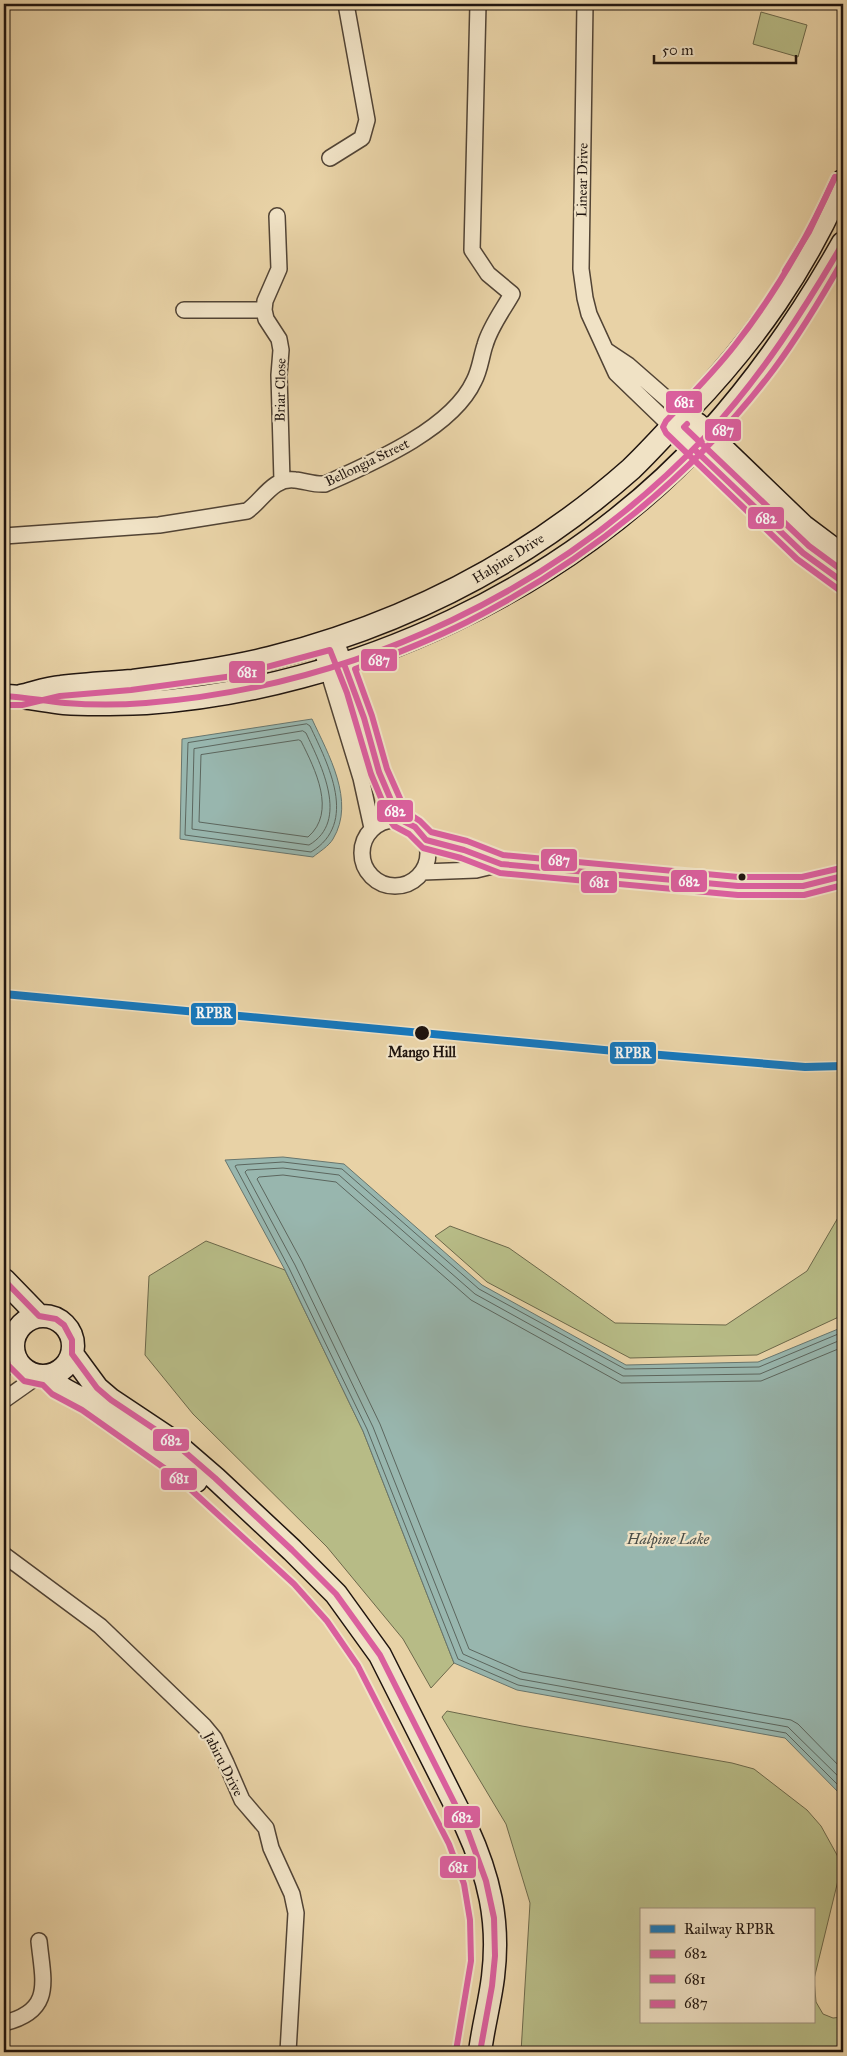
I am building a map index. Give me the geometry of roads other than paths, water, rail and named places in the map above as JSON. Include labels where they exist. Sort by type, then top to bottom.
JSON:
[{"type":"main road","name":"Halpine Drive","points":[[12,696],[59,687],[130,681],[232,667],[328,642],[441,597],[514,556],[600,494],[632,468],[724,372],[770,313],[817,236],[843,181]]},
{"type":"main road","name":"Halpine Drive","points":[[12,696],[66,703],[145,703],[210,696],[270,684],[336,666],[419,636],[459,618],[524,582],[592,538],[624,514],[701,442],[755,379],[786,337],[810,301],[843,243]]},
{"type":"main road","points":[[678,420],[701,442],[803,553],[843,582]]},
{"type":"main road","points":[[701,442],[803,526],[843,556]]},
{"type":"main road","points":[[4,1280],[39,1316]]},
{"type":"main road","points":[[42,1377],[63,1369],[72,1354],[72,1340],[64,1325],[56,1319],[39,1316],[24,1322],[9,1344],[16,1361],[22,1368],[29,1374],[42,1377],[56,1387],[87,1402],[151,1446],[210,1494],[312,1591],[334,1616],[366,1661],[457,1841],[472,1882],[479,1920],[480,1962],[465,2052]]},
{"type":"main road","points":[[72,1354],[97,1388],[110,1400],[171,1440],[215,1478],[312,1569],[351,1612],[380,1655],[469,1832],[481,1860],[488,1885],[495,1930],[494,1976],[480,2052]]},
{"type":"street","points":[[330,158],[362,138],[367,120],[346,4]]},
{"type":"street","name":"Bellongia Street","points":[[282,481],[292,479],[317,485],[325,484],[410,441],[446,417],[462,400],[474,382],[488,336],[512,294],[488,274],[472,250],[478,4]]},
{"type":"street","name":"Linear Drive","points":[[585,4],[581,268],[585,298],[594,328],[607,351],[628,365],[678,420]]},
{"type":"street","points":[[184,310],[264,310],[265,301],[279,269],[277,216]]},
{"type":"street","name":"Briar Close","points":[[264,310],[268,324],[279,339],[281,350],[279,375],[282,481]]},
{"type":"street","points":[[4,536],[159,525],[247,511],[257,504],[274,485],[282,481]]},
{"type":"street","points":[[328,642],[336,666],[372,828]]},
{"type":"street","points":[[336,666],[364,718],[379,772],[399,819]]},
{"type":"street","points":[[399,819],[415,826],[426,840],[428,851],[427,862],[423,872],[416,880],[401,886],[386,885],[376,881],[366,869],[361,854],[362,844],[372,828],[380,822],[399,819]]},
{"type":"street","points":[[426,840],[478,854],[501,864],[738,886],[803,886],[843,876]]},
{"type":"street","points":[[423,872],[476,870],[501,864]]},
{"type":"street","points":[[4,1400],[42,1377]]},
{"type":"street","name":"Jabiru Drive","points":[[4,1555],[100,1626],[192,1713],[214,1738],[242,1800],[266,1828],[271,1848],[292,1894],[296,1913],[288,2052]]},
{"type":"street","points":[[4,2023],[27,2015],[36,2007],[41,1996],[43,1982],[39,1941]]},
{"type":"water","points":[[312,719],[332,762],[341,794],[342,809],[339,824],[333,839],[326,846],[313,857],[180,839],[182,739]]},
{"type":"water","name":"Halpine Lake","points":[[283,1157],[344,1164],[482,1285],[626,1365],[758,1362],[843,1327],[843,1797],[785,1738],[517,1690],[454,1663],[363,1431],[285,1270],[225,1160]]},
{"type":"rail line","name":"RPBR","points":[[4,994],[636,1053],[805,1067],[843,1066]]},
{"type":"place","name":"Mango Hill","points":[[422,1033]]}]
